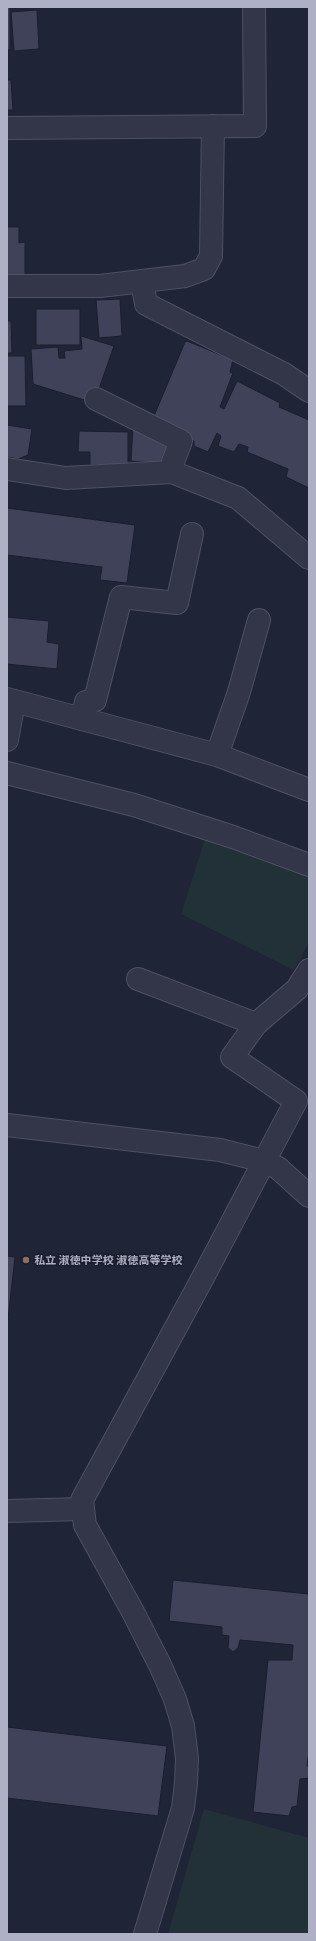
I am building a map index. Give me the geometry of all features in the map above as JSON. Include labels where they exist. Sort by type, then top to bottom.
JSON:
[{"type":"street","points":[[7,128],[255,126],[254,7]]},
{"type":"street","points":[[7,286],[100,286],[185,276],[204,269],[212,256],[213,126]]},
{"type":"street","points":[[142,281],[146,304],[284,374],[309,391]]},
{"type":"street","points":[[96,399],[180,441],[173,462],[172,472]]},
{"type":"street","points":[[7,469],[66,478],[172,472],[204,489],[238,498],[309,558]]},
{"type":"street","points":[[82,719],[86,702],[95,700],[121,597],[177,603],[192,534]]},
{"type":"street","points":[[217,755],[238,692],[259,620]]},
{"type":"street","points":[[7,740],[10,700],[217,755],[309,790]]},
{"type":"street","points":[[7,773],[134,805],[233,837],[309,865]]},
{"type":"street","points":[[145,1934],[183,1808],[187,1764],[183,1726],[175,1699],[160,1665],[134,1612],[85,1525],[82,1500],[200,1283],[296,1101],[232,1057],[256,1024],[297,989],[309,970]]},
{"type":"street","points":[[138,979],[256,1024]]},
{"type":"street","points":[[7,1125],[220,1150],[264,1160],[278,1168],[309,1196]]},
{"type":"street","points":[[7,1511],[83,1509]]},
{"type":"shaded area","points":[[205,839],[309,877],[309,942],[294,970],[181,914]]},
{"type":"shaded area","points":[[204,1809],[309,1838],[309,1934],[168,1934]]},
{"type":"building","points":[[7,7],[10,7],[10,50],[7,50]]},
{"type":"building","points":[[37,10],[39,49],[14,51],[11,12]]},
{"type":"building","points":[[7,80],[11,80],[13,110],[7,110]]},
{"type":"building","points":[[7,227],[19,227],[19,243],[25,242],[25,279],[7,278]]},
{"type":"building","points":[[120,299],[122,336],[99,338],[96,300]]},
{"type":"building","points":[[36,309],[80,309],[80,345],[36,345]]},
{"type":"building","points":[[7,321],[11,321],[12,353],[7,353]]},
{"type":"building","points":[[81,336],[114,346],[94,403],[33,384],[31,349],[58,347],[59,358],[65,358],[64,351],[82,349]]},
{"type":"building","points":[[187,341],[233,360],[230,372],[233,373],[220,407],[224,409],[237,381],[280,403],[279,407],[309,420],[309,488],[286,477],[288,469],[247,452],[248,447],[239,444],[234,452],[218,446],[221,436],[217,433],[208,452],[194,446],[194,441],[151,423],[185,342]]},
{"type":"building","points":[[7,356],[25,356],[26,406],[7,406]]},
{"type":"building","points":[[7,425],[32,429],[28,455],[18,459],[7,457]]},
{"type":"building","points":[[133,427],[159,439],[159,443],[171,447],[169,464],[131,461]]},
{"type":"building","points":[[79,431],[128,432],[128,465],[90,465],[90,452],[78,452]]},
{"type":"building","points":[[7,508],[135,525],[127,583],[100,580],[102,567],[7,555]]},
{"type":"building","points":[[7,617],[49,621],[47,642],[59,644],[57,669],[7,664]]},
{"type":"building","points":[[7,1256],[15,1257],[7,1328]]},
{"type":"building","points":[[173,1580],[309,1594],[309,1751],[307,1766],[309,1767],[309,1778],[300,1779],[297,1806],[292,1807],[289,1816],[253,1812],[268,1660],[292,1660],[293,1645],[240,1640],[238,1648],[233,1652],[228,1648],[229,1636],[222,1635],[222,1627],[169,1621]]},
{"type":"building","points":[[7,1727],[167,1746],[158,1816],[7,1798]]},
{"type":"place","name":"私立 淑徳中学校 淑徳高等学校","points":[[26,1260]]}]
